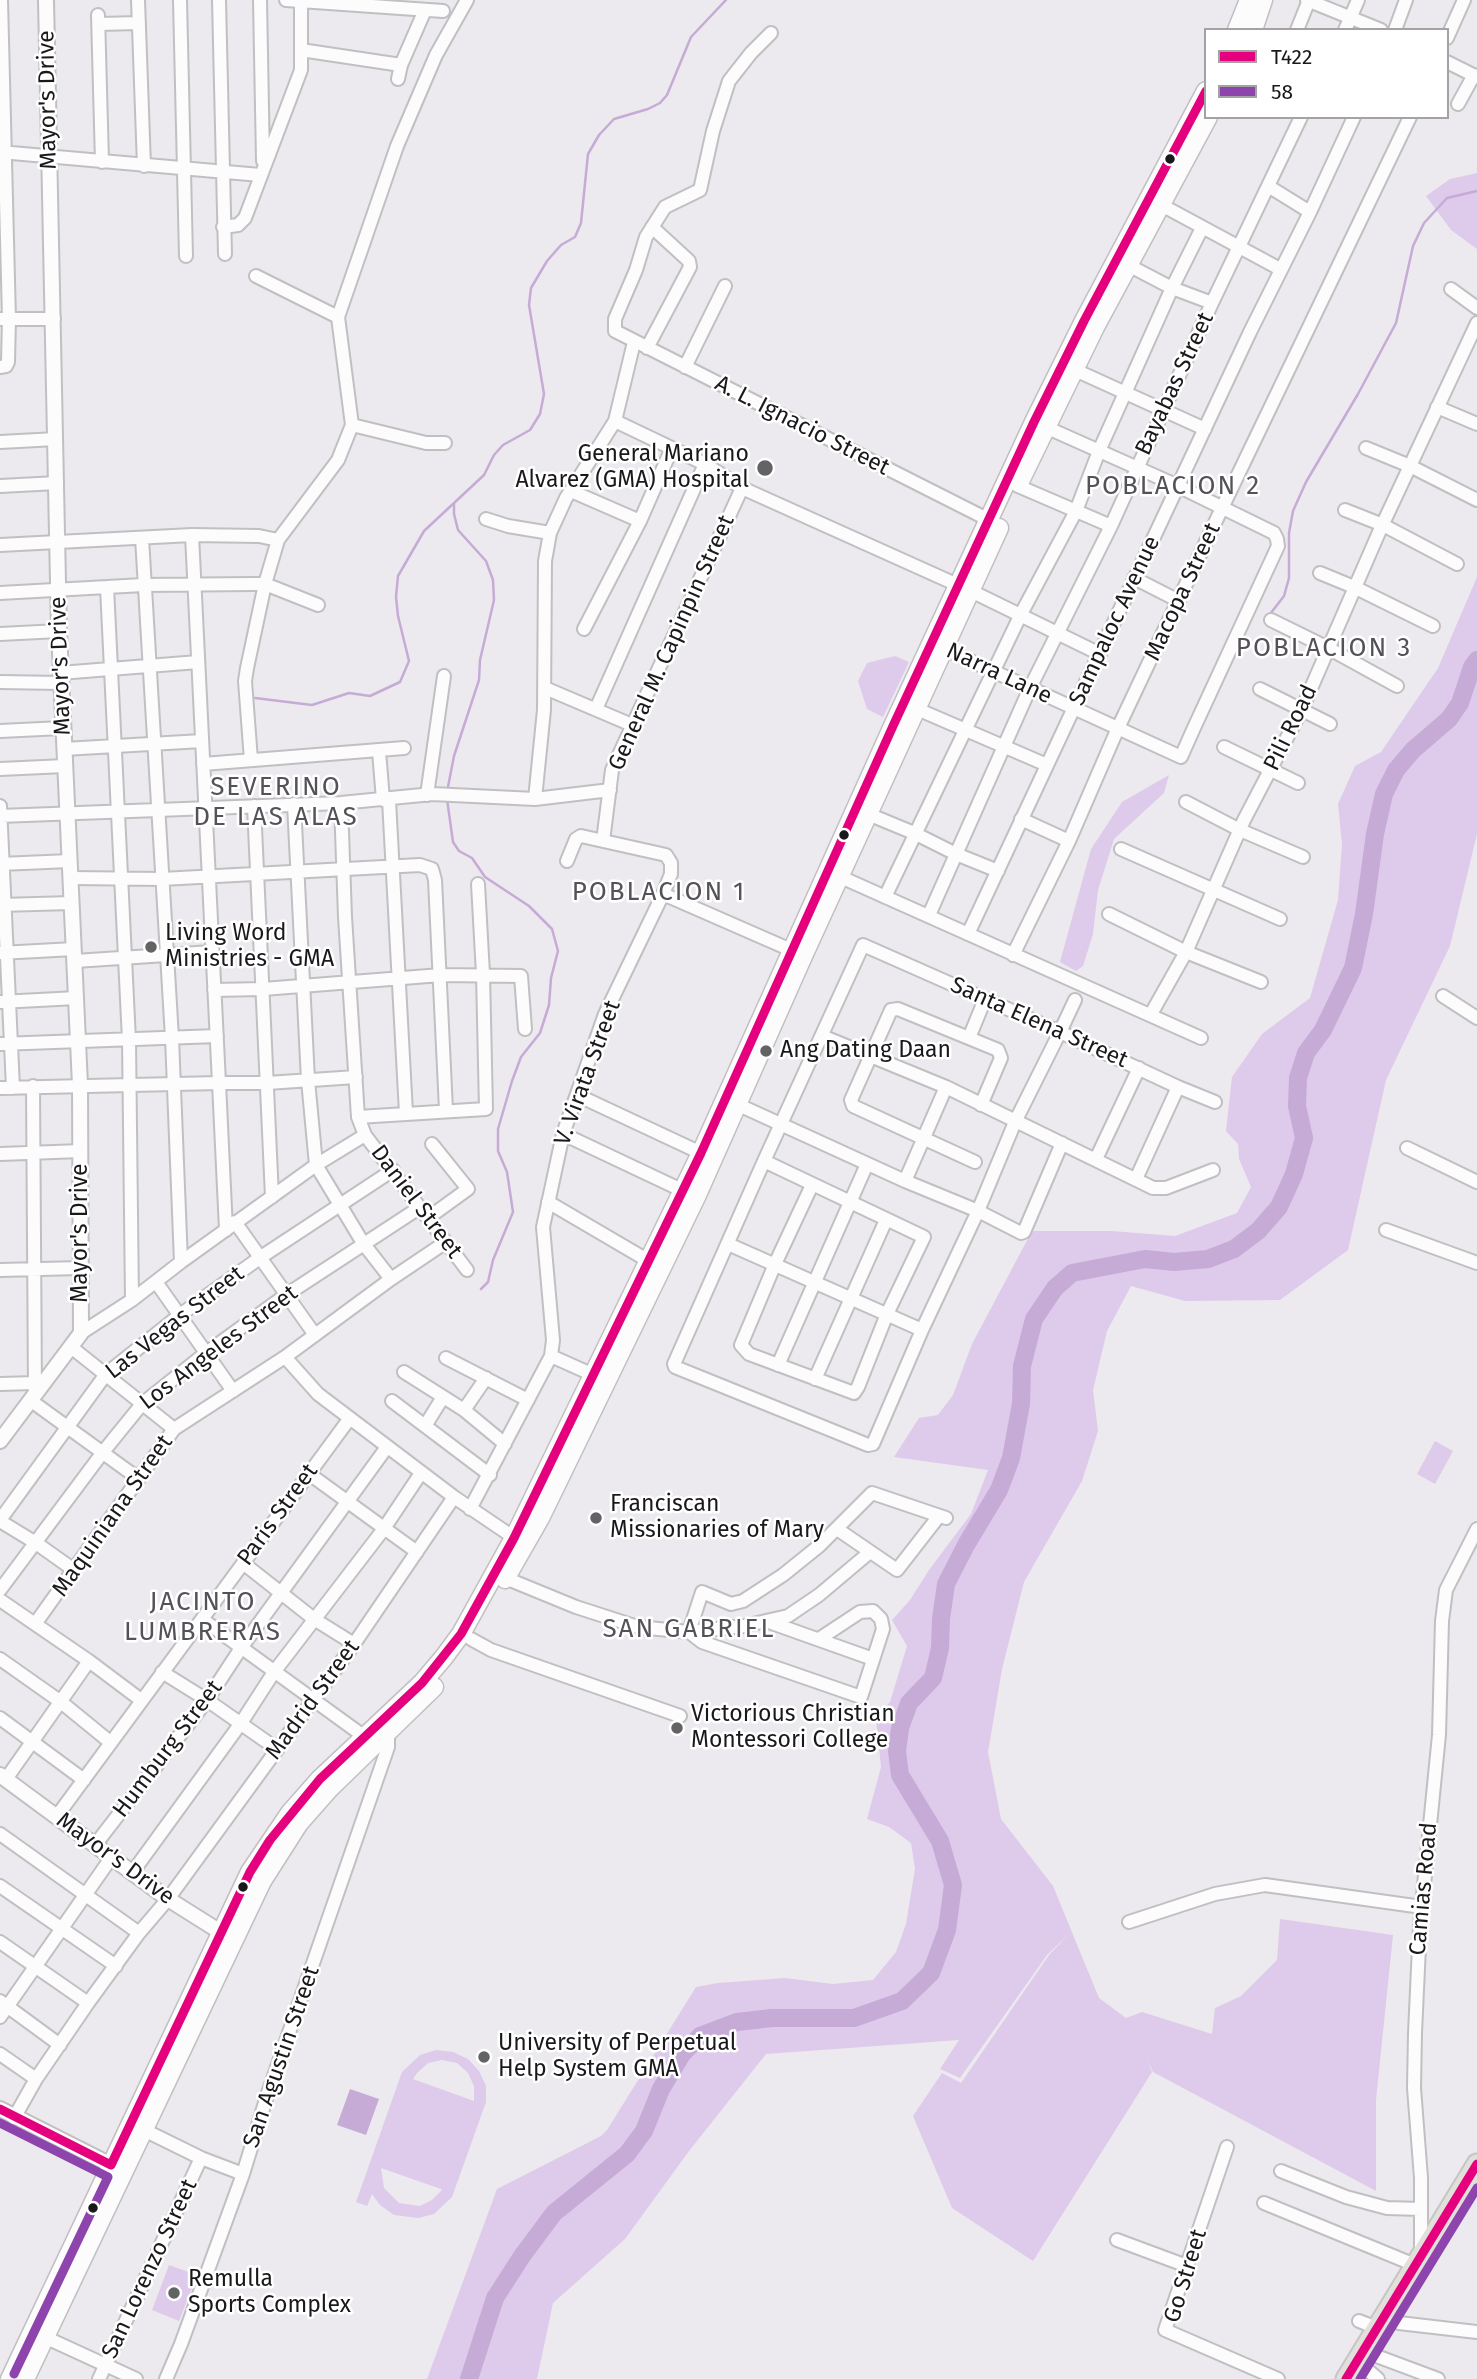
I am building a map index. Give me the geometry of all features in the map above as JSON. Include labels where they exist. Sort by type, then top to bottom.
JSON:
[{"type":"highway","points":[[1354,2366],[1377,2319],[1418,2260],[1477,2164]]},
{"type":"main road","points":[[1238,28],[1249,0]]},
{"type":"main road","points":[[1254,28],[1263,0]]},
{"type":"main road","points":[[994,523],[1017,486],[1040,424],[1075,370],[1128,265],[1204,96]]},
{"type":"main road","points":[[117,2168],[144,2130],[228,1936],[250,1872],[270,1840],[320,1779],[370,1741],[444,1657],[500,1576],[520,1541],[689,1194],[1040,424],[1084,321],[1207,119]]},
{"type":"main road","points":[[834,874],[868,814],[879,774],[917,709],[938,646]]},
{"type":"main road","points":[[600,1378],[647,1260],[689,1194],[701,1153],[731,1102]]},
{"type":"main road","points":[[370,1741],[388,1733],[431,1690],[471,1639],[500,1576]]},
{"type":"main road","points":[[25,2379],[39,2335],[228,1936]]},
{"type":"main road","points":[[10,2379],[39,2335]]},
{"type":"street","points":[[0,367],[6,366],[8,362],[5,319],[1,0]]},
{"type":"street","name":"Mayor's Drive","points":[[46,0],[62,728],[80,1085],[81,1333]]},
{"type":"street","points":[[138,0],[144,166]]},
{"type":"street","points":[[180,0],[186,256]]},
{"type":"street","points":[[219,0],[225,254]]},
{"type":"street","points":[[260,0],[262,171]]},
{"type":"street","points":[[286,0],[443,12]]},
{"type":"street","points":[[251,760],[245,681],[265,584],[278,540],[338,460],[352,425],[338,317],[397,146],[436,55],[467,0]]},
{"type":"street","points":[[1298,28],[1308,0],[1348,24],[1370,28]]},
{"type":"street","points":[[1348,24],[1358,0]]},
{"type":"street","points":[[1396,28],[1406,0]]},
{"type":"street","points":[[1449,34],[1464,0]]},
{"type":"street","points":[[223,227],[243,223],[302,70],[301,1]]},
{"type":"street","points":[[398,79],[401,65],[425,10]]},
{"type":"street","points":[[102,162],[99,19],[139,23]]},
{"type":"street","points":[[647,348],[690,267],[689,261],[652,227],[665,207],[699,190],[713,131],[729,81],[771,33]]},
{"type":"street","points":[[301,50],[401,65]]},
{"type":"street","points":[[1449,63],[1475,76],[1458,104]]},
{"type":"street","name":"Bayabas Street","points":[[929,915],[1030,688],[1111,526],[1238,247],[1300,119]]},
{"type":"street","name":"Sampaloc Avenue","points":[[968,934],[1353,119]]},
{"type":"street","name":"Macopa Street","points":[[1013,955],[1069,841],[1118,728],[1409,119]]},
{"type":"street","points":[[3,153],[222,172],[262,171]]},
{"type":"street","points":[[1268,186],[1310,212]]},
{"type":"street","points":[[1156,202],[1280,269]]},
{"type":"street","name":"A. L. Ignacio Street","points":[[652,227],[615,319],[615,331],[994,523]]},
{"type":"street","points":[[885,897],[1021,614],[1076,511],[1099,451],[1202,228]]},
{"type":"street","points":[[1128,265],[1172,288],[1212,303]]},
{"type":"street","points":[[256,276],[338,317]]},
{"type":"street","points":[[685,367],[725,286]]},
{"type":"street","points":[[1451,289],[1477,308]]},
{"type":"street","points":[[5,319],[54,319]]},
{"type":"street","name":"Pili Road","points":[[1151,1014],[1186,952],[1240,830],[1302,709],[1354,587],[1437,407],[1473,345],[1477,323]]},
{"type":"street","points":[[535,799],[545,688],[545,561],[550,533],[566,498],[615,421],[634,342]]},
{"type":"street","points":[[1075,370],[1205,429]]},
{"type":"street","points":[[1437,407],[1476,424]]},
{"type":"street","points":[[615,421],[705,464],[742,488],[965,588],[1100,654]]},
{"type":"street","points":[[1040,424],[1178,486],[1222,509]]},
{"type":"street","points":[[352,425],[426,443],[445,443]]},
{"type":"street","points":[[0,442],[56,439]]},
{"type":"street","points":[[584,629],[640,521],[672,448]]},
{"type":"street","points":[[1366,448],[1410,466],[1477,500]]},
{"type":"street","points":[[596,709],[705,464]]},
{"type":"street","points":[[0,486],[57,483]]},
{"type":"street","points":[[1017,486],[1111,526]]},
{"type":"street","name":"General M. Capinpin Street","points":[[603,841],[612,770],[742,488]]},
{"type":"street","points":[[571,491],[640,521]]},
{"type":"street","name":"Narra Lane","points":[[938,646],[1181,757],[1278,546],[1273,533],[1222,509]]},
{"type":"street","points":[[1345,510],[1383,525],[1457,564]]},
{"type":"street","points":[[486,519],[508,526],[550,533]]},
{"type":"street","points":[[0,545],[192,535],[259,536],[278,540]]},
{"type":"street","points":[[192,535],[219,1083],[231,1226],[261,1257],[315,1335]]},
{"type":"street","points":[[142,538],[172,1038],[180,1262]]},
{"type":"street","points":[[1320,573],[1433,626]]},
{"type":"street","points":[[1134,578],[1179,601]]},
{"type":"street","points":[[0,593],[143,585],[265,584],[318,604]]},
{"type":"street","points":[[107,587],[130,1040],[132,1300]]},
{"type":"street","points":[[1271,620],[1397,686]]},
{"type":"street","points":[[0,634],[59,631]]},
{"type":"street","points":[[0,682],[61,678],[110,669],[198,662]]},
{"type":"street","points":[[430,794],[444,676]]},
{"type":"street","points":[[545,688],[632,725]]},
{"type":"street","points":[[1259,689],[1330,724]]},
{"type":"street","points":[[917,709],[1047,765]]},
{"type":"street","points":[[0,731],[62,728]]},
{"type":"street","points":[[64,749],[202,741]]},
{"type":"street","points":[[1224,747],[1298,783]]},
{"type":"street","points":[[203,764],[404,748]]},
{"type":"street","points":[[379,751],[392,866],[406,1112]]},
{"type":"street","points":[[0,769],[65,766]]},
{"type":"street","points":[[0,817],[341,803],[430,794],[535,799],[610,790]]},
{"type":"street","points":[[1186,802],[1240,830],[1303,857]]},
{"type":"street","name":"Daniel Street","points":[[341,803],[358,1117],[365,1135],[467,1270]]},
{"type":"street","points":[[294,804],[308,1080],[316,1165],[363,1243],[391,1279]]},
{"type":"street","points":[[0,806],[7,1088],[267,1083],[356,1077]]},
{"type":"street","points":[[254,806],[272,1197]]},
{"type":"street","points":[[868,814],[998,871]]},
{"type":"street","points":[[1021,819],[1069,841]]},
{"type":"street","name":"V. Virata Street","points":[[551,1356],[553,1340],[543,1227],[563,1134],[605,1014],[671,874],[671,863],[666,855],[578,837],[567,861]]},
{"type":"street","points":[[1121,849],[1280,919]]},
{"type":"street","points":[[2,864],[70,861]]},
{"type":"street","points":[[71,878],[162,878],[343,867],[427,866],[435,874],[446,1110]]},
{"type":"street","points":[[834,874],[1201,1038]]},
{"type":"street","points":[[358,1117],[486,1109],[478,884]]},
{"type":"street","points":[[663,894],[797,953]]},
{"type":"street","points":[[2,905],[72,903]]},
{"type":"street","points":[[1109,914],[1186,952],[1261,982]]},
{"type":"street","name":"Santa Elena Street","points":[[822,1036],[863,945],[1214,1102]]},
{"type":"street","points":[[4,953],[125,957],[212,952]]},
{"type":"street","points":[[214,990],[263,989],[441,975],[521,976],[525,1029]]},
{"type":"street","points":[[1443,996],[1477,1018]]},
{"type":"street","points":[[5,1002],[77,998]]},
{"type":"street","points":[[970,1038],[985,999]]},
{"type":"street","points":[[1075,1000],[1015,1122],[873,1444],[678,1369],[674,1364],[822,1036],[946,1087],[1015,1122],[1153,1188],[1166,1188],[1213,1170]]},
{"type":"street","points":[[975,1162],[853,1107],[851,1100],[891,1010],[895,1008],[998,1051],[1001,1055],[981,1105]]},
{"type":"street","points":[[6,1044],[217,1037]]},
{"type":"street","points":[[1096,1159],[1139,1068]]},
{"type":"street","points":[[33,1086],[33,1392]]},
{"type":"street","points":[[905,1181],[946,1087]]},
{"type":"street","points":[[1136,1179],[1178,1087]]},
{"type":"street","points":[[577,1095],[701,1153]]},
{"type":"street","points":[[731,1102],[978,1211],[1019,1233],[1024,1233],[1062,1143]]},
{"type":"street","points":[[563,1134],[689,1194]]},
{"type":"street","name":"Mayor's Drive","points":[[0,1441],[33,1392],[81,1333],[132,1300],[180,1262],[316,1165],[365,1135]]},
{"type":"street","name":"Los Angeles Street","points":[[0,1590],[142,1404],[206,1353],[363,1243],[468,1189],[432,1144]]},
{"type":"street","points":[[1407,1148],[1477,1182]]},
{"type":"street","points":[[0,1154],[81,1151]]},
{"type":"street","points":[[764,1161],[924,1237],[887,1314],[856,1391],[852,1392],[749,1354],[741,1345],[812,1185]]},
{"type":"street","points":[[778,1365],[867,1164]]},
{"type":"street","name":"Las Vegas Street","points":[[0,1520],[106,1374],[180,1315],[261,1257],[393,1170]]},
{"type":"street","points":[[548,1202],[647,1260]]},
{"type":"street","points":[[815,1379],[886,1220]]},
{"type":"street","points":[[1386,1230],[1477,1263]]},
{"type":"street","name":"Maquiniana Street","points":[[35,1624],[174,1429],[285,1357],[446,1242]]},
{"type":"street","points":[[728,1244],[922,1329]]},
{"type":"street","points":[[0,1270],[81,1268]]},
{"type":"street","points":[[156,1282],[233,1391]]},
{"type":"street","points":[[71,1347],[174,1429]]},
{"type":"street","points":[[470,1509],[551,1356],[600,1378]]},
{"type":"street","points":[[285,1357],[318,1394],[470,1509],[520,1541]]},
{"type":"street","points":[[446,1358],[528,1399]]},
{"type":"street","points":[[404,1372],[464,1410],[505,1444]]},
{"type":"street","points":[[464,1410],[486,1378]]},
{"type":"street","points":[[0,1384],[33,1392],[67,1427],[139,1479]]},
{"type":"street","points":[[425,1426],[443,1397]]},
{"type":"street","points":[[392,1401],[490,1475]]},
{"type":"street","name":"Paris Street","points":[[57,1815],[350,1418]]},
{"type":"street","name":"Humburg Street","points":[[95,1845],[207,1700],[241,1648],[387,1447]]},
{"type":"street","points":[[132,1873],[241,1723],[274,1672],[383,1530],[421,1473]]},
{"type":"street","points":[[308,1474],[416,1552]]},
{"type":"street","points":[[689,1632],[702,1592],[731,1604],[743,1601],[783,1574],[837,1529],[872,1493],[942,1517],[897,1570],[837,1529]]},
{"type":"street","name":"Madrid Street","points":[[14,2118],[36,2079],[88,2003],[139,1933],[168,1899],[354,1644],[454,1497]]},
{"type":"street","points":[[0,1520],[74,1570]]},
{"type":"street","name":"Camias Road","points":[[1418,2260],[1421,2178],[1414,2074],[1422,1907],[1439,1735],[1443,1611],[1446,1590],[1477,1529]]},
{"type":"street","points":[[500,1576],[576,1607],[638,1627],[689,1632],[769,1622],[788,1616],[801,1609],[870,1552]]},
{"type":"street","points":[[243,1563],[314,1619],[354,1644]]},
{"type":"street","points":[[0,1600],[141,1700]]},
{"type":"street","points":[[689,1632],[702,1642],[861,1697],[883,1624],[879,1615],[873,1611],[860,1612],[819,1639]]},
{"type":"street","points":[[202,1619],[370,1741]]},
{"type":"street","points":[[769,1622],[873,1659]]},
{"type":"street","points":[[471,1639],[491,1650],[680,1716]]},
{"type":"street","points":[[0,1659],[61,1702],[110,1742]]},
{"type":"street","points":[[3,1777],[33,1741],[89,1661]]},
{"type":"street","points":[[162,1672],[277,1749]]},
{"type":"street","points":[[0,1718],[85,1780]]},
{"type":"street","name":"San Agustin Street","points":[[166,2379],[243,2174],[267,2096],[388,1747],[388,1733]]},
{"type":"street","name":"Mayor's Drive","points":[[3,1777],[168,1899],[228,1936]]},
{"type":"street","points":[[0,1834],[139,1933]]},
{"type":"street","points":[[60,2045],[2,2008],[111,1858]]},
{"type":"street","points":[[1129,1922],[1215,1894],[1265,1885],[1422,1907]]},
{"type":"street","points":[[0,1886],[116,1966]]},
{"type":"street","points":[[0,1942],[88,2003]]},
{"type":"street","points":[[0,2054],[36,2079]]},
{"type":"street","points":[[0,2109],[117,2168]]},
{"type":"street","points":[[144,2130],[201,2158],[243,2174]]},
{"type":"street","name":"Go Street","points":[[1227,2147],[1165,2330],[1278,2379]]},
{"type":"street","name":"San Lorenzo Street","points":[[99,2379],[201,2158]]},
{"type":"street","points":[[1281,2171],[1346,2197],[1387,2208],[1421,2209]]},
{"type":"street","points":[[1264,2203],[1418,2260]]},
{"type":"street","points":[[1117,2241],[1187,2266]]},
{"type":"street","points":[[1377,2319],[1403,2316],[1477,2325]]},
{"type":"street","points":[[1377,2319],[1477,2332]]},
{"type":"street","points":[[39,2335],[136,2379]]},
{"type":"street","points":[[1354,2366],[1370,2372],[1378,2379]]},
{"type":"street","points":[[1354,2366],[1438,2379]]},
{"type":"shaded area","points":[[1477,173],[1477,249],[1451,230],[1426,196],[1450,179]]},
{"type":"shaded area","points":[[1477,577],[1477,834],[1450,946],[1386,1080],[1348,1250],[1280,1300],[1185,1301],[1131,1286],[1107,1331],[1093,1390],[1098,1431],[1082,1481],[1024,1582],[1002,1669],[988,1752],[1001,1819],[1053,1886],[1099,1998],[1126,2018],[1142,2012],[1212,2034],[1215,2008],[1241,1996],[1277,1960],[1280,1919],[1393,1935],[1376,2100],[1376,2191],[1153,2072],[1147,2060],[1152,2072],[1033,2261],[952,2208],[913,2116],[942,2073],[961,2083],[1049,1955],[1069,1934],[1047,1955],[960,2078],[940,2069],[959,2040],[766,2054],[689,2151],[625,2239],[553,2303],[537,2379],[427,2379],[497,2189],[601,2136],[607,2130],[696,1987],[785,1978],[833,1984],[873,1980],[896,1952],[906,1924],[915,1869],[911,1843],[889,1827],[867,1819],[881,1767],[876,1719],[890,1702],[907,1646],[892,1620],[910,1600],[971,1514],[988,1470],[894,1457],[919,1418],[938,1415],[953,1395],[972,1344],[1032,1231],[1112,1231],[1175,1236],[1237,1213],[1251,1187],[1239,1159],[1238,1144],[1226,1131],[1232,1077],[1262,1034],[1310,998],[1338,900],[1342,844],[1338,804],[1355,766],[1381,752],[1438,668]]},
{"type":"shaded area","points":[[895,656],[909,662],[883,717],[867,709],[858,681],[867,663]]},
{"type":"shaded area","points":[[1169,775],[1164,793],[1114,839],[1098,890],[1093,934],[1083,966],[1076,971],[1060,962],[1091,849],[1122,802]]},
{"type":"shaded area","points":[[1435,1441],[1453,1451],[1435,1484],[1417,1474]]},
{"type":"shaded area","points":[[436,2050],[453,2052],[468,2059],[479,2071],[486,2086],[486,2102],[452,2197],[434,2214],[418,2218],[394,2215],[380,2205],[372,2194],[367,2206],[356,2202],[402,2072],[420,2055]],"holes":[[[442,2060],[457,2063],[468,2073],[474,2086],[474,2101],[413,2079],[428,2063]],[[381,2168],[441,2189],[442,2190],[432,2200],[420,2206],[399,2203],[384,2188]]]},
{"type":"shaded area","points":[[350,2089],[379,2099],[366,2135],[337,2125]]},
{"type":"shaded area","name":"Remulla Sports Complex","points":[[169,2265],[197,2275],[179,2321],[152,2310]]},
{"type":"waterway","points":[[255,698],[312,705],[349,693],[370,696],[400,682],[409,661],[398,616],[398,576],[424,531],[484,475],[494,455],[503,445],[530,430],[540,414],[544,394],[529,305],[531,288],[547,261],[561,245],[575,237],[581,223],[588,154],[599,135],[614,119],[660,103],[667,95],[691,37],[726,0]]},
{"type":"waterway","points":[[1267,618],[1284,596],[1289,578],[1289,533],[1293,511],[1306,482],[1396,323],[1413,246],[1424,223],[1447,198],[1477,191]]},
{"type":"waterway","points":[[447,792],[454,756],[479,680],[480,660],[494,600],[493,580],[486,561],[458,530],[454,503]]},
{"type":"waterway","points":[[469,2379],[495,2298],[522,2256],[554,2213],[627,2154],[644,2131],[661,2089],[682,2054],[700,2036],[737,2022],[772,2018],[854,2018],[902,2001],[931,1973],[947,1930],[953,1885],[940,1841],[900,1775],[897,1751],[900,1728],[909,1703],[933,1678],[940,1648],[946,1584],[999,1490],[1011,1458],[1021,1404],[1022,1366],[1034,1319],[1055,1288],[1072,1273],[1145,1259],[1174,1262],[1208,1259],[1234,1249],[1258,1231],[1279,1207],[1294,1174],[1304,1138],[1297,1106],[1298,1078],[1306,1053],[1323,1030],[1353,968],[1384,794],[1396,770],[1413,750],[1449,719],[1460,703],[1477,660]]},
{"type":"waterway","points":[[447,799],[453,842],[459,851],[472,858],[485,877],[529,906],[552,929],[558,951],[551,978],[549,1005],[540,1033],[521,1057],[498,1129],[498,1151],[507,1172],[513,1212],[493,1260],[488,1282],[481,1289]]},
{"type":"transit line","name":"T422","points":[[0,2109],[111,2165],[250,1872],[270,1840],[320,1779],[422,1683],[461,1634],[514,1538],[701,1153],[893,726],[1034,422],[1084,321],[1204,95]]},
{"type":"transit line","name":"58","points":[[0,2123],[108,2177],[14,2374]]},
{"type":"transit line","name":"T422","points":[[1346,2379],[1477,2164]]},
{"type":"transit line","name":"58","points":[[1360,2379],[1477,2188]]},
{"type":"place","name":"General Mariano Alvarez (GMA) Hospital","points":[[765,468]]},
{"type":"place","name":"Living Word Ministries - GMA","points":[[151,947]]},
{"type":"place","name":"Ang Dating Daan","points":[[766,1051]]},
{"type":"place","name":"Franciscan Missionaries of Mary","points":[[596,1518]]},
{"type":"place","name":"Victorious Christian Montessori College","points":[[677,1728]]},
{"type":"place","name":"University of Perpetual Help System GMA","points":[[484,2057]]},
{"type":"place","name":"Remulla Sports Complex","points":[[174,2293]]},
{"type":"district","name":"POBLACION 2","points":[[1173,487]]},
{"type":"district","name":"POBLACION 3","points":[[1324,649]]},
{"type":"district","name":"SEVERINO DE LAS ALAS","points":[[276,803]]},
{"type":"district","name":"POBLACION 1","points":[[659,893]]},
{"type":"district","name":"JACINTO LUMBRERAS","points":[[203,1618]]},
{"type":"district","name":"SAN GABRIEL","points":[[689,1630]]}]
